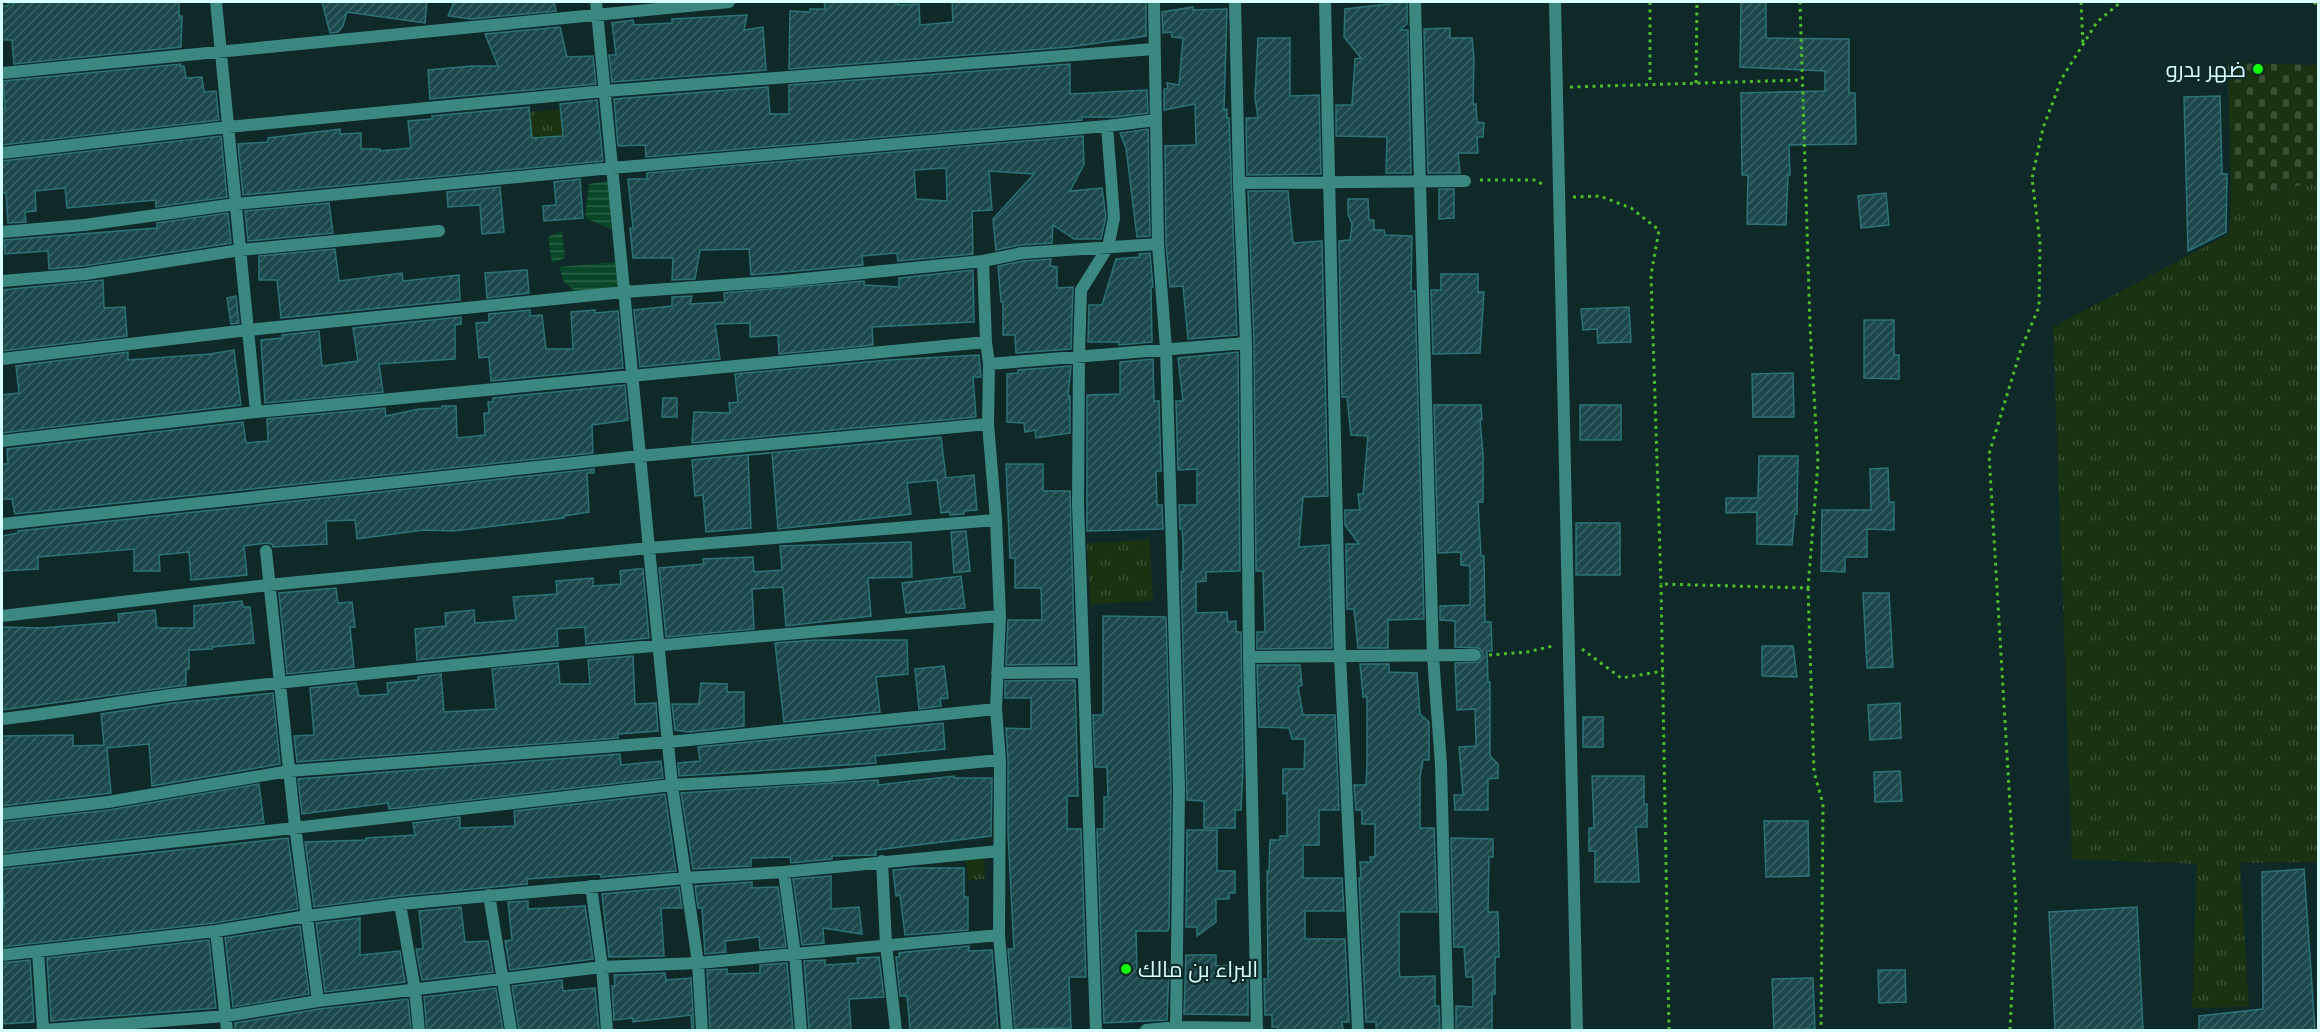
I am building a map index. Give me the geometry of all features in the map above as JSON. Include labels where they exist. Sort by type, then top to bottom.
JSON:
[{"type":"street","points":[[216,2],[256,412]]},
{"type":"street","points":[[2,73],[597,8],[729,2]]},
{"type":"street","points":[[1154,2],[1158,244],[1166,349],[1179,789],[1176,1029]]},
{"type":"street","points":[[1146,1030],[1257,1029],[1249,657],[1246,342],[1239,183],[1235,2]]},
{"type":"street","points":[[1325,2],[1340,656],[1358,1030]]},
{"type":"street","points":[[1415,2],[1433,656],[1441,765],[1448,1030]]},
{"type":"street","points":[[1555,2],[1577,1030]]},
{"type":"street","points":[[597,8],[672,785],[698,963],[702,1030]]},
{"type":"street","points":[[2,153],[228,127],[605,91],[1154,49]]},
{"type":"street","points":[[2,232],[84,225],[236,204],[1156,120]]},
{"type":"street","points":[[1096,1030],[1078,504],[1079,355],[1081,290],[1108,247],[1114,218],[1107,126]]},
{"type":"street","points":[[1239,183],[1466,181]]},
{"type":"street","points":[[2,281],[85,274],[240,250],[440,231]]},
{"type":"street","points":[[2,359],[248,330],[624,292],[783,281],[983,261],[1022,254],[1158,244]]},
{"type":"street","points":[[983,261],[989,364],[988,424],[996,520],[1000,615],[996,709],[1000,760],[999,935],[1007,1030]]},
{"type":"street","points":[[2,441],[256,412],[986,342]]},
{"type":"street","points":[[989,364],[1246,342]]},
{"type":"street","points":[[2,524],[640,456],[988,424]]},
{"type":"street","points":[[2,616],[268,585],[649,548],[996,520]]},
{"type":"street","points":[[266,551],[295,826],[318,1001]]},
{"type":"street","points":[[2,719],[193,692],[658,645],[1000,615]]},
{"type":"street","points":[[1249,657],[1475,655]]},
{"type":"street","points":[[997,673],[1084,672]]},
{"type":"street","points":[[2,814],[108,802],[289,771],[669,742],[996,709]]},
{"type":"street","points":[[2,861],[672,785],[828,776],[1000,760]]},
{"type":"street","points":[[2,955],[216,932],[307,915],[400,904],[685,878],[784,872],[999,851]]},
{"type":"street","points":[[882,861],[886,945],[896,1030]]},
{"type":"street","points":[[784,872],[795,954],[801,1030]]},
{"type":"street","points":[[591,886],[602,967],[607,1030]]},
{"type":"street","points":[[489,895],[511,1030]]},
{"type":"street","points":[[400,904],[415,990],[419,1030]]},
{"type":"street","points":[[216,932],[227,1030]]},
{"type":"street","points":[[38,951],[44,1030],[138,1027],[318,1001],[602,967],[698,963],[999,935]]},
{"type":"path","points":[[1650,2],[1650,84]]},
{"type":"path","points":[[1696,83],[1697,2]]},
{"type":"path","points":[[1800,2],[1810,326],[1818,463],[1808,588],[1814,772],[1822,804],[1821,1030]]},
{"type":"path","points":[[2081,2],[2083,45]]},
{"type":"path","points":[[2010,1030],[2016,905],[1989,454],[2021,349],[2039,307],[2040,243],[2032,178],[2043,128],[2062,78],[2097,22],[2121,2]]},
{"type":"path","points":[[2314,2],[2319,6]]},
{"type":"path","points":[[1557,87],[1802,80]]},
{"type":"path","points":[[1466,181],[1536,180],[1559,197],[1600,196],[1631,208],[1659,230],[1651,275],[1661,584],[1669,1030]]},
{"type":"path","points":[[1661,584],[1808,588]]},
{"type":"path","points":[[1475,655],[1527,652],[1569,643],[1587,651],[1621,678],[1663,671]]},
{"type":"green space","points":[[2228,63],[2318,65],[2318,183],[2231,196]]},
{"type":"green space","points":[[561,109],[563,136],[532,139],[529,112]]},
{"type":"green space","points":[[2318,183],[2318,862],[2240,863],[2249,1007],[2192,1008],[2197,864],[2072,859],[2053,327],[2229,234],[2231,196]]},
{"type":"green space","points":[[1150,540],[1153,601],[1090,604],[1087,543]]},
{"type":"green space","points":[[984,857],[985,879],[968,880],[966,859]]},
{"type":"shaded area","points":[[608,181],[611,229],[585,218],[589,184]]},
{"type":"shaded area","points":[[562,231],[565,258],[552,263],[548,237]]},
{"type":"shaded area","points":[[615,262],[618,288],[576,292],[564,282],[559,267]]},
{"type":"building","points":[[179,2],[179,16],[182,16],[181,47],[14,64],[12,40],[2,40],[2,6],[8,6],[8,3]]},
{"type":"building","points":[[322,2],[427,2],[425,23],[347,12],[343,26],[338,32],[330,33]]},
{"type":"building","points":[[454,2],[554,2],[556,11],[471,19],[448,16]]},
{"type":"building","points":[[824,2],[919,4],[920,25],[953,22],[952,2],[1146,2],[1146,36],[1070,47],[789,69],[790,11],[810,12],[810,9],[825,9]]},
{"type":"building","points":[[1388,2],[1407,2],[1407,24],[1400,30],[1408,30],[1411,173],[1386,173],[1387,137],[1336,136],[1336,105],[1352,105],[1355,59],[1361,58],[1344,37],[1345,9],[1388,4]]},
{"type":"building","points":[[1741,2],[1766,2],[1766,38],[1849,39],[1849,93],[1855,93],[1856,144],[1789,145],[1790,175],[1788,175],[1786,225],[1747,224],[1748,175],[1742,175],[1741,93],[1825,91],[1825,71],[1740,67]]},
{"type":"building","points":[[1193,7],[1193,10],[1227,9],[1224,110],[1227,109],[1227,118],[1229,118],[1237,335],[1188,339],[1183,286],[1170,287],[1166,244],[1165,146],[1196,145],[1195,104],[1164,110],[1164,89],[1168,89],[1167,83],[1179,85],[1183,38],[1172,37],[1171,32],[1163,33],[1162,12]]},
{"type":"building","points":[[747,15],[744,30],[763,27],[766,70],[612,82],[609,55],[616,55],[612,23],[633,20],[634,25],[672,23],[672,19]]},
{"type":"building","points":[[560,27],[567,57],[593,56],[596,84],[430,99],[428,70],[498,66],[485,34]]},
{"type":"building","points":[[1450,28],[1450,38],[1472,38],[1473,104],[1476,104],[1477,122],[1484,123],[1483,137],[1477,137],[1478,153],[1458,153],[1460,173],[1428,173],[1424,29]]},
{"type":"building","points":[[1258,38],[1290,38],[1290,96],[1319,95],[1321,174],[1247,175],[1246,118],[1258,118],[1255,97]]},
{"type":"building","points":[[181,64],[180,67],[184,66],[186,78],[202,77],[204,92],[216,91],[219,120],[2,145],[2,109],[5,109],[3,81]]},
{"type":"building","points":[[1070,64],[1070,94],[1147,90],[1148,113],[646,157],[645,145],[618,146],[614,99],[768,87],[770,114],[789,114],[789,85]]},
{"type":"building","points":[[2220,96],[2222,174],[2227,174],[2226,232],[2188,251],[2184,97]]},
{"type":"building","points":[[597,100],[603,161],[243,195],[238,144],[268,142],[268,138],[340,129],[340,134],[361,133],[361,149],[380,149],[380,151],[411,148],[408,121],[432,119],[432,116],[529,107],[532,138],[563,136],[560,104]]},
{"type":"building","points":[[1148,129],[1150,236],[1137,237],[1126,148],[1120,133]]},
{"type":"building","points":[[221,136],[227,197],[156,207],[156,200],[67,208],[65,188],[35,191],[36,211],[25,212],[26,222],[8,223],[6,193],[2,193],[2,161]]},
{"type":"building","points":[[1083,136],[1084,164],[1070,191],[1102,188],[1106,217],[1101,239],[1074,239],[1053,225],[1052,243],[1021,245],[996,250],[993,219],[1034,174],[989,171],[992,210],[972,211],[973,254],[898,261],[897,253],[862,256],[863,265],[751,275],[749,249],[700,250],[695,279],[672,280],[673,258],[633,258],[630,228],[633,228],[628,179],[647,179],[647,173]],"holes":[[[946,168],[947,201],[916,199],[914,170]]]},
{"type":"building","points":[[580,179],[583,218],[544,221],[543,206],[556,205],[554,182]]},
{"type":"building","points":[[500,187],[504,232],[482,234],[480,205],[448,207],[447,192]]},
{"type":"building","points":[[1439,189],[1454,189],[1454,218],[1439,219]]},
{"type":"building","points":[[1248,191],[1288,191],[1293,243],[1322,241],[1328,496],[1303,497],[1299,547],[1329,545],[1332,648],[1257,649],[1257,632],[1265,632],[1263,571],[1256,571],[1254,343]]},
{"type":"building","points":[[1886,193],[1889,225],[1861,228],[1858,196]]},
{"type":"building","points":[[1348,199],[1368,199],[1369,220],[1374,220],[1374,230],[1384,230],[1385,235],[1412,236],[1411,291],[1415,291],[1424,619],[1388,620],[1388,648],[1358,648],[1354,609],[1347,609],[1346,544],[1359,544],[1345,525],[1345,510],[1360,510],[1358,494],[1363,494],[1368,436],[1351,435],[1347,397],[1342,397],[1339,241],[1350,240],[1352,224],[1348,214]]},
{"type":"building","points":[[329,203],[333,233],[248,241],[245,211]]},
{"type":"building","points":[[228,213],[231,243],[84,266],[49,269],[48,251],[5,254],[4,240],[157,228],[157,223]]},
{"type":"building","points":[[335,249],[339,281],[402,273],[403,281],[459,275],[460,300],[281,318],[277,280],[259,280],[259,256]]},
{"type":"building","points":[[1150,253],[1153,287],[1151,287],[1152,342],[1119,345],[1119,342],[1088,342],[1089,305],[1102,305],[1116,259],[1140,257],[1139,254]]},
{"type":"building","points":[[1051,259],[1050,266],[1057,267],[1057,288],[1073,287],[1071,349],[1016,353],[1015,335],[1003,335],[1003,302],[1001,302],[998,266]]},
{"type":"building","points":[[527,270],[529,293],[487,298],[485,273]]},
{"type":"building","points":[[973,270],[974,322],[872,327],[873,345],[779,354],[778,335],[750,337],[750,323],[715,324],[720,359],[640,367],[634,310],[672,306],[672,297],[692,296],[690,304],[725,302],[724,293],[864,281],[864,285],[899,287],[899,278]]},
{"type":"building","points":[[1441,274],[1478,274],[1478,292],[1484,292],[1480,353],[1433,354],[1431,290],[1441,290]]},
{"type":"building","points":[[103,280],[104,308],[125,307],[127,336],[2,351],[2,290]]},
{"type":"building","points":[[236,296],[239,323],[231,324],[227,298]]},
{"type":"building","points":[[1629,307],[1631,342],[1598,343],[1597,329],[1583,330],[1581,309]]},
{"type":"building","points":[[530,310],[530,316],[542,315],[546,349],[573,349],[571,312],[618,311],[623,368],[491,381],[489,357],[479,358],[476,323],[489,322],[489,314]]},
{"type":"building","points":[[461,317],[461,324],[455,325],[455,359],[379,364],[383,392],[265,403],[261,340],[319,331],[322,366],[358,361],[353,328]]},
{"type":"building","points":[[1864,320],[1894,320],[1894,355],[1899,355],[1899,379],[1864,378]]},
{"type":"building","points":[[234,350],[241,405],[2,433],[2,395],[19,393],[16,366],[128,352],[128,360]]},
{"type":"building","points":[[1238,352],[1240,571],[1206,572],[1206,581],[1196,582],[1196,613],[1227,612],[1228,622],[1236,621],[1236,632],[1241,632],[1243,768],[1241,810],[1235,810],[1235,828],[1204,828],[1204,801],[1187,800],[1181,572],[1183,572],[1183,543],[1179,505],[1197,505],[1197,469],[1178,470],[1176,401],[1183,401],[1178,358]]},
{"type":"building","points":[[979,355],[981,377],[973,377],[976,417],[692,443],[694,412],[730,413],[729,403],[738,402],[735,374],[888,360]]},
{"type":"building","points":[[1153,359],[1154,401],[1159,401],[1161,471],[1156,471],[1157,505],[1162,505],[1163,529],[1087,531],[1087,395],[1120,394],[1120,362]]},
{"type":"building","points":[[1071,366],[1068,396],[1070,396],[1070,433],[1036,438],[1035,430],[1025,432],[1024,423],[1007,422],[1007,374],[1018,373],[1018,370]]},
{"type":"building","points":[[1793,373],[1794,417],[1753,417],[1752,374]]},
{"type":"building","points":[[625,385],[628,420],[592,425],[593,453],[15,514],[12,499],[2,499],[2,464],[8,464],[7,449],[243,422],[246,443],[268,441],[267,419],[385,408],[386,416],[419,409],[442,408],[442,406],[456,406],[457,438],[485,435],[484,413],[489,413],[488,402],[493,402],[493,398]]},
{"type":"building","points":[[663,398],[677,398],[677,417],[662,417]]},
{"type":"building","points":[[1434,405],[1481,405],[1483,502],[1478,502],[1481,556],[1484,556],[1485,622],[1491,622],[1492,651],[1487,651],[1488,682],[1490,682],[1490,756],[1498,764],[1498,778],[1488,779],[1488,810],[1455,810],[1454,795],[1463,795],[1459,747],[1476,746],[1475,709],[1457,710],[1455,663],[1479,662],[1483,654],[1479,648],[1455,647],[1455,621],[1440,620],[1440,606],[1470,605],[1470,566],[1461,565],[1461,552],[1438,553]]},
{"type":"building","points":[[1580,405],[1621,405],[1621,440],[1580,440]]},
{"type":"building","points":[[941,437],[946,478],[974,475],[977,510],[964,511],[964,514],[941,513],[937,480],[907,483],[911,514],[778,529],[772,453],[748,455],[751,528],[706,532],[703,495],[695,496],[692,460]]},
{"type":"building","points":[[1759,456],[1798,456],[1797,514],[1795,514],[1792,545],[1757,544],[1757,512],[1726,513],[1726,498],[1758,498]]},
{"type":"building","points":[[1006,464],[1043,464],[1043,491],[1070,491],[1075,664],[1006,665],[1008,620],[1042,620],[1041,588],[1015,588],[1015,558],[1010,558]]},
{"type":"building","points":[[1888,468],[1889,502],[1894,502],[1894,530],[1867,529],[1867,557],[1845,557],[1845,572],[1821,571],[1822,510],[1871,510],[1870,469]]},
{"type":"building","points":[[594,469],[594,473],[587,473],[589,512],[564,516],[564,518],[453,531],[424,530],[357,539],[355,520],[326,521],[327,544],[273,547],[272,544],[266,543],[244,546],[247,575],[191,580],[189,552],[159,555],[160,571],[134,571],[134,549],[38,557],[38,569],[2,571],[2,536],[18,533],[18,531]]},
{"type":"building","points":[[1576,523],[1620,523],[1620,575],[1576,575]]},
{"type":"building","points":[[966,531],[970,571],[954,573],[951,532]]},
{"type":"building","points":[[911,542],[912,577],[868,578],[871,616],[786,626],[783,587],[752,589],[754,629],[666,637],[659,568],[704,564],[703,559],[753,557],[754,572],[782,570],[780,546]]},
{"type":"building","points":[[643,569],[649,638],[586,644],[585,627],[557,629],[558,646],[417,660],[415,629],[446,626],[445,613],[474,610],[475,623],[516,620],[513,597],[557,594],[556,581],[593,578],[593,586],[621,584],[620,571]]},
{"type":"building","points":[[961,576],[965,608],[906,613],[902,583]]},
{"type":"building","points":[[336,588],[338,603],[352,602],[355,627],[350,627],[354,667],[287,674],[279,593]]},
{"type":"building","points":[[1863,593],[1889,593],[1893,667],[1867,668]]},
{"type":"building","points":[[242,601],[243,607],[250,607],[254,643],[189,650],[186,685],[2,710],[2,627],[41,628],[119,622],[118,614],[155,610],[157,628],[194,628],[194,606]]},
{"type":"building","points":[[1103,616],[1166,617],[1171,789],[1169,927],[1168,931],[1136,931],[1137,969],[1169,969],[1167,1020],[1104,1023],[1097,829],[1104,829],[1104,797],[1108,797],[1107,767],[1095,767],[1093,715],[1103,715]]},
{"type":"building","points":[[816,640],[907,640],[908,674],[876,677],[880,712],[784,722],[775,643]]},
{"type":"building","points":[[1762,646],[1793,646],[1797,677],[1762,676]]},
{"type":"building","points":[[633,656],[635,704],[656,703],[658,731],[618,734],[618,738],[297,762],[294,736],[314,735],[310,688],[356,683],[359,696],[388,694],[387,683],[418,680],[418,677],[441,674],[444,712],[496,709],[492,669],[558,663],[560,684],[590,684],[588,660]]},
{"type":"building","points":[[1360,664],[1389,664],[1389,672],[1417,673],[1420,714],[1429,722],[1429,760],[1423,760],[1420,777],[1420,828],[1434,828],[1437,912],[1399,912],[1399,969],[1400,977],[1435,976],[1435,1006],[1439,1006],[1440,1030],[1376,1030],[1376,1022],[1366,1022],[1359,878],[1361,878],[1360,862],[1371,862],[1370,857],[1375,857],[1375,824],[1362,824],[1362,810],[1356,810],[1354,785],[1366,785],[1367,765],[1367,697],[1363,697]]},
{"type":"building","points":[[1257,665],[1300,665],[1302,685],[1298,687],[1303,715],[1335,715],[1339,810],[1319,810],[1319,845],[1303,845],[1303,878],[1342,878],[1344,911],[1305,911],[1305,939],[1345,939],[1349,1022],[1342,1022],[1343,1030],[1278,1030],[1278,1027],[1272,1027],[1272,1015],[1265,1015],[1264,979],[1268,979],[1267,871],[1269,871],[1270,840],[1280,840],[1280,836],[1287,836],[1287,793],[1283,794],[1283,769],[1304,769],[1305,739],[1292,739],[1289,728],[1259,727]]},
{"type":"building","points":[[944,666],[948,698],[940,699],[941,706],[919,709],[915,669]]},
{"type":"building","points":[[1075,680],[1078,796],[1067,796],[1067,829],[1081,829],[1086,977],[1069,977],[1071,1028],[1015,1029],[1008,949],[1014,949],[1008,834],[1006,728],[1031,729],[1031,698],[1005,698],[1005,681]]},
{"type":"building","points":[[701,683],[727,684],[727,692],[744,692],[744,726],[688,732],[675,730],[672,704],[699,704]]},
{"type":"building","points":[[273,693],[280,764],[152,786],[149,744],[107,748],[111,793],[2,806],[2,736],[73,735],[73,746],[104,745],[101,714],[173,703]]},
{"type":"building","points":[[1900,703],[1901,738],[1870,740],[1868,705]]},
{"type":"building","points":[[1583,717],[1603,717],[1603,747],[1583,747]]},
{"type":"building","points":[[943,723],[945,749],[875,756],[876,763],[679,776],[678,763],[700,761],[698,747]]},
{"type":"building","points":[[620,754],[621,765],[661,761],[663,778],[389,809],[388,803],[302,814],[298,779]]},
{"type":"building","points":[[1900,771],[1902,801],[1875,802],[1874,772]]},
{"type":"building","points":[[954,776],[954,778],[992,778],[991,836],[876,850],[876,855],[832,856],[832,859],[791,863],[790,857],[751,858],[751,866],[693,869],[681,793],[878,780],[878,785]]},
{"type":"building","points":[[1592,776],[1644,776],[1647,827],[1636,827],[1639,882],[1595,882],[1595,851],[1589,851],[1589,828],[1594,828]]},
{"type":"building","points":[[259,784],[264,823],[2,853],[2,822],[109,810]]},
{"type":"building","points":[[665,794],[676,871],[601,877],[600,874],[527,879],[527,884],[399,896],[314,907],[305,842],[366,840],[366,838],[415,835],[413,823],[460,817],[460,828],[515,826],[514,811]]},
{"type":"building","points":[[1764,821],[1808,821],[1809,876],[1766,877]]},
{"type":"building","points":[[1187,830],[1217,830],[1217,871],[1235,871],[1235,893],[1229,893],[1229,899],[1216,899],[1216,922],[1197,936],[1197,927],[1186,927]]},
{"type":"building","points":[[288,838],[298,909],[215,923],[2,947],[3,869]]},
{"type":"building","points":[[1451,838],[1493,839],[1493,857],[1489,857],[1488,912],[1498,912],[1499,957],[1495,957],[1492,1029],[1456,1030],[1456,1006],[1473,1007],[1473,977],[1466,977],[1464,947],[1454,947]]},
{"type":"building","points":[[964,868],[964,897],[968,897],[968,930],[905,935],[900,895],[896,896],[893,870]]},
{"type":"building","points":[[2304,869],[2315,1030],[2199,1030],[2199,1016],[2263,1009],[2262,872]]},
{"type":"building","points":[[831,876],[831,909],[859,907],[862,934],[823,928],[824,943],[802,945],[793,879]]},
{"type":"building","points":[[752,882],[752,888],[778,887],[786,947],[760,949],[759,937],[725,941],[726,952],[705,954],[702,908],[698,908],[695,886]]},
{"type":"building","points":[[679,887],[682,908],[661,908],[664,956],[609,957],[602,894]]},
{"type":"building","points":[[528,901],[528,909],[585,906],[593,959],[510,970],[505,941],[512,940],[508,902]]},
{"type":"building","points":[[461,907],[465,942],[488,941],[493,972],[422,980],[416,949],[423,949],[419,911]]},
{"type":"building","points":[[2137,907],[2143,1030],[2055,1030],[2049,912]]},
{"type":"building","points":[[360,918],[360,955],[400,951],[405,982],[325,992],[316,923]]},
{"type":"building","points":[[300,926],[309,994],[233,1007],[225,938]]},
{"type":"building","points":[[209,940],[216,1008],[51,1021],[47,958]]},
{"type":"building","points":[[969,946],[969,951],[992,950],[998,1030],[910,1030],[907,996],[900,996],[896,957],[899,957],[899,953]]},
{"type":"building","points":[[1186,955],[1216,955],[1216,966],[1233,965],[1233,979],[1248,979],[1248,1015],[1184,1014]]},
{"type":"building","points":[[879,957],[884,997],[849,999],[851,1030],[809,1030],[804,961],[825,960],[825,965],[858,963],[857,958]]},
{"type":"building","points":[[30,960],[34,1022],[2,1024],[2,963]]},
{"type":"building","points":[[787,963],[793,1030],[710,1030],[707,970],[727,969],[727,974],[760,973],[760,965]]},
{"type":"building","points":[[1878,970],[1905,970],[1906,1002],[1879,1003]]},
{"type":"building","points":[[665,973],[666,980],[691,978],[694,1030],[692,1030],[691,1015],[633,1022],[633,1018],[614,1020],[612,986],[615,986],[614,975]]},
{"type":"building","points":[[1813,978],[1815,1029],[1774,1030],[1772,979]]},
{"type":"building","points":[[562,980],[563,991],[595,988],[599,1030],[519,1030],[512,986]]},
{"type":"building","points":[[496,988],[503,1030],[427,1030],[424,997]]},
{"type":"building","points":[[408,999],[411,1030],[235,1030],[235,1023],[319,1009]]},
{"type":"place","name":"ضهر بدرو","points":[[2258,69]]},
{"type":"place","name":"البراء بن مالك","points":[[1126,969]]}]
